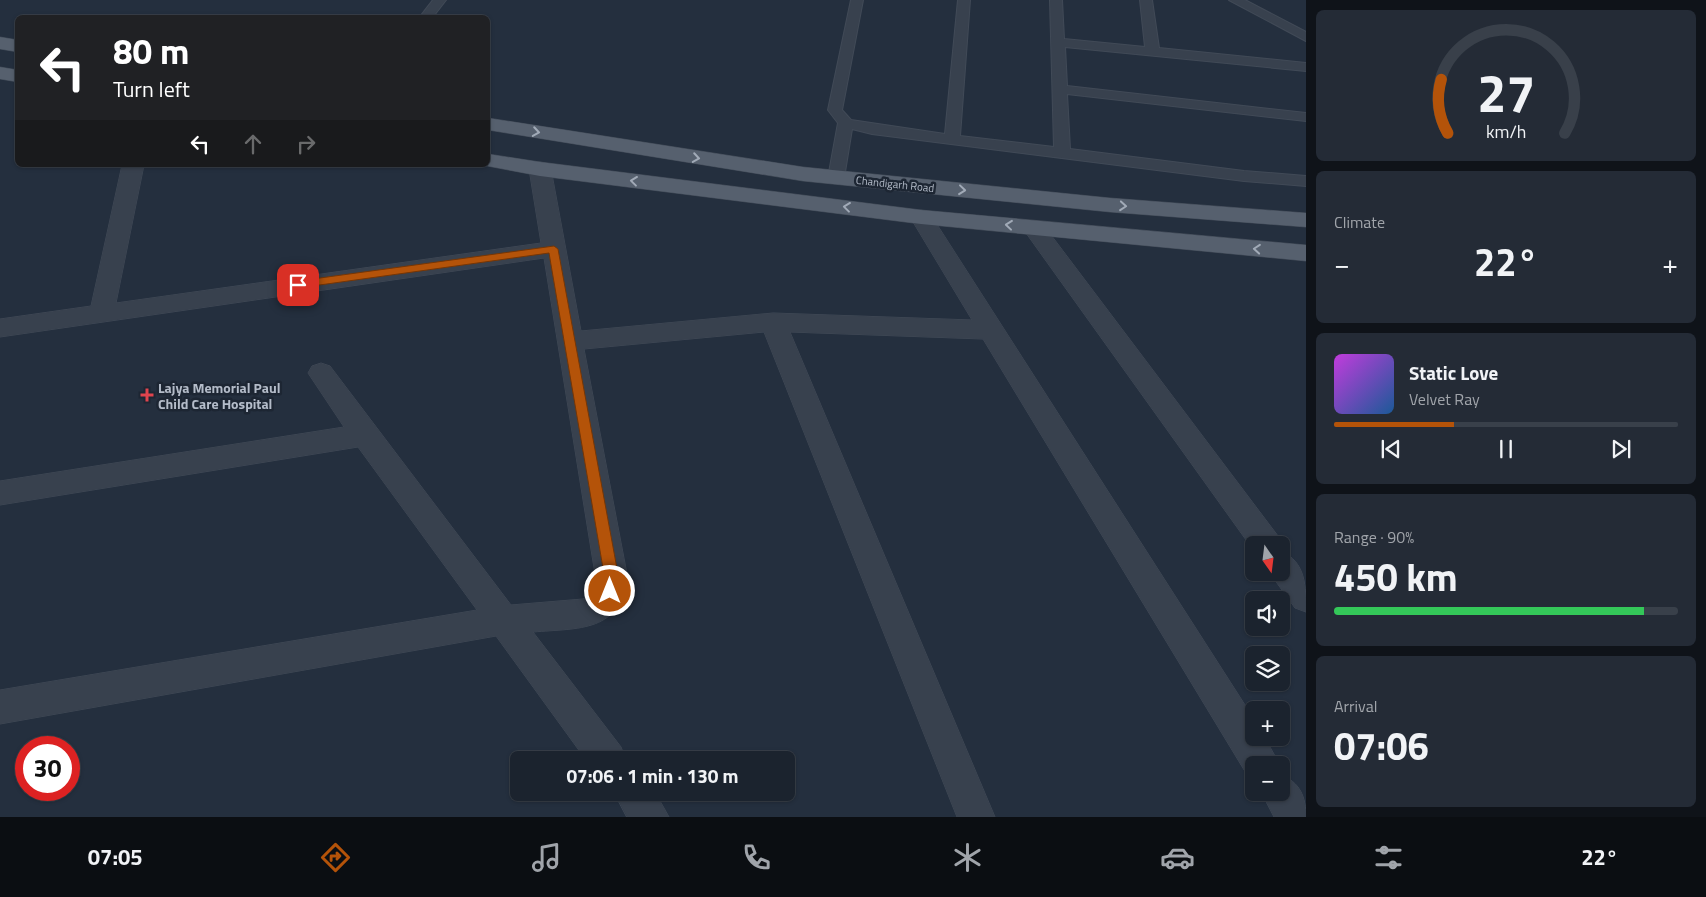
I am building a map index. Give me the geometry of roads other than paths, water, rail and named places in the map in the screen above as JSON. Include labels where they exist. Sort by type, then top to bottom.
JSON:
[{"type":"main road","points":[[0,43],[15,46]]},
{"type":"main road","points":[[0,74],[15,76]]},
{"type":"main road","name":"Chandigarh Road","points":[[490,124],[836,178],[1110,205],[1306,220]]},
{"type":"main road","points":[[490,160],[540,169],[921,217],[1306,253]]},
{"type":"street","points":[[102,312],[133,167]]},
{"type":"street","points":[[0,706],[505,620],[587,613],[604,602],[610,591],[611,574],[540,169]]},
{"type":"street","points":[[921,217],[1256,756]]},
{"type":"street","points":[[1034,228],[1260,536]]},
{"type":"street","points":[[0,328],[554,249]]},
{"type":"street","points":[[570,341],[774,322],[991,330]]},
{"type":"street","points":[[774,322],[875,575],[976,817]]},
{"type":"street","points":[[321,373],[365,435],[601,751]]},
{"type":"street","points":[[0,493],[365,435]]},
{"type":"street","points":[[1290,577],[1306,598]]},
{"type":"street","points":[[638,801],[650,817]]},
{"type":"street","points":[[1285,801],[1295,817]]},
{"type":"lane","points":[[428,15],[440,0]]},
{"type":"lane","points":[[858,0],[835,110],[846,123],[872,129],[1235,175],[1306,181]]},
{"type":"lane","points":[[952,139],[964,0]]},
{"type":"lane","points":[[1056,0],[1062,153]]},
{"type":"lane","points":[[1146,0],[1153,52]]},
{"type":"lane","points":[[1236,0],[1306,37]]},
{"type":"lane","points":[[1058,42],[1306,67]]},
{"type":"lane","points":[[1060,89],[1306,117]]},
{"type":"lane","points":[[836,178],[846,123]]},
{"type":"place","name":"Lajya Memorial Paul Child Care Hospital","points":[[147,395]]}]
